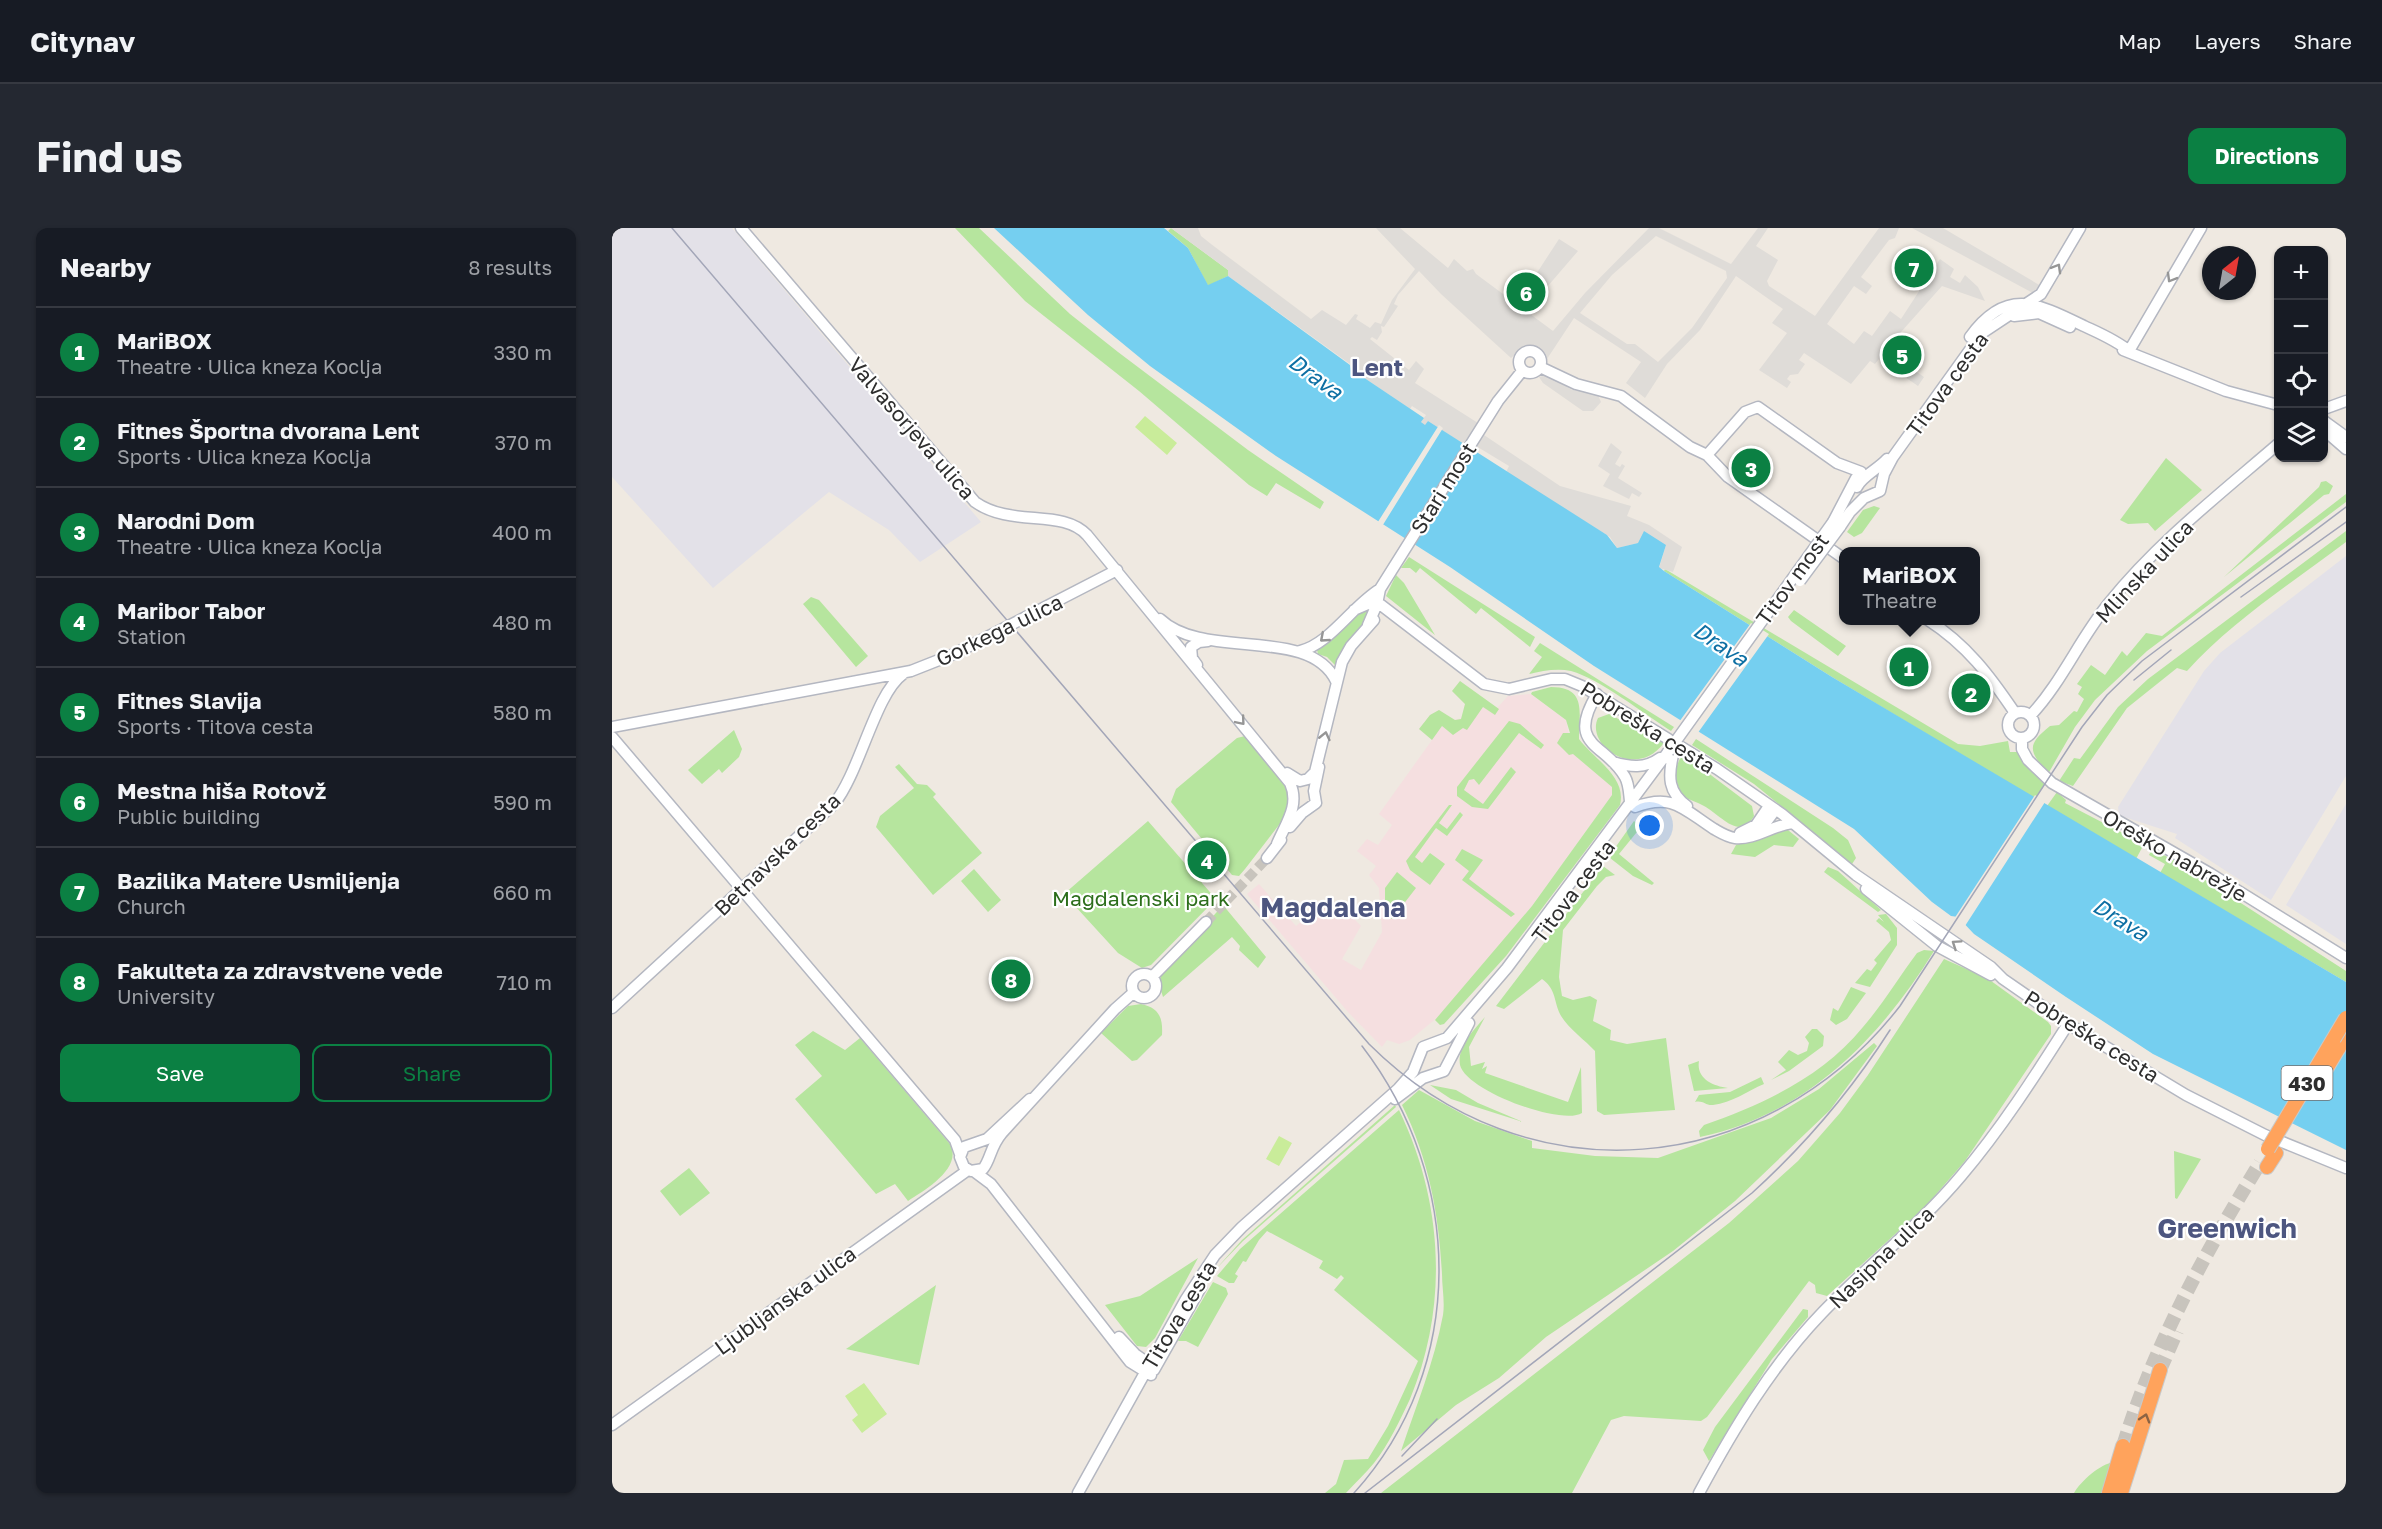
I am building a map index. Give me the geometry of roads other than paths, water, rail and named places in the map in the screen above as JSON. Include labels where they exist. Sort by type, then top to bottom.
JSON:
[{"type":"highway","name":"430","points":[[2274,1147],[2346,1018]]},
{"type":"highway","name":"430","points":[[2263,1165],[2346,1036]]},
{"type":"highway","points":[[2123,1493],[2160,1370]]},
{"type":"highway","points":[[2109,1493],[2123,1446]]},
{"type":"street","name":"Valvasorjeva ulica","points":[[741,228],[975,501],[985,509],[1006,516],[1074,524],[1087,535],[1146,607]]},
{"type":"street","points":[[2080,228],[2046,286],[2029,303],[2052,310],[2129,351],[2217,388],[2274,404]]},
{"type":"street","points":[[2129,351],[2200,228]]},
{"type":"street","name":"Titova cesta","points":[[1896,450],[1977,340],[1999,320],[2029,303]]},
{"type":"street","name":"Titova cesta","points":[[1896,450],[1959,354],[1989,316],[2013,304],[2029,303]]},
{"type":"street","name":"Titova cesta","points":[[1999,320],[2028,312],[2043,315],[2129,351]]},
{"type":"street","points":[[1528,350],[1538,354],[1540,367],[1531,373],[1522,370],[1518,365],[1519,358],[1528,350]]},
{"type":"street","points":[[1540,367],[1576,384],[1607,390],[1621,396],[1690,447],[1707,455],[1728,477],[1839,555]]},
{"type":"street","name":"Stari most","points":[[1380,589],[1507,388],[1522,370]]},
{"type":"street","points":[[2327,408],[2346,401]]},
{"type":"street","points":[[1707,455],[1745,411],[1754,407],[1763,409],[1837,464],[1861,492],[1884,494],[1875,474]]},
{"type":"street","points":[[2328,424],[2346,437]]},
{"type":"street","points":[[2328,433],[2346,449]]},
{"type":"street","name":"Mlinska ulica","points":[[2031,715],[2097,618],[2122,587],[2173,535],[2274,447]]},
{"type":"street","points":[[1875,474],[1896,450]]},
{"type":"street","points":[[1836,525],[1896,450]]},
{"type":"street","points":[[1837,464],[1875,474]]},
{"type":"street","points":[[1836,525],[1861,492]]},
{"type":"street","name":"Titov most","points":[[1670,754],[1836,525]]},
{"type":"street","name":"Gorkega ulica","points":[[612,727],[903,674],[954,654],[1117,570]]},
{"type":"street","points":[[1368,625],[1377,604],[1380,589]]},
{"type":"street","points":[[1354,610],[1357,604],[1380,589]]},
{"type":"street","points":[[1296,652],[1315,646],[1354,610],[1368,604],[1377,604]]},
{"type":"street","name":"Pobreška cesta","points":[[1377,604],[1484,684],[1509,689],[1544,680],[1565,679],[1597,694],[1771,806],[1856,875],[1991,967],[2003,979]]},
{"type":"street","points":[[1146,607],[1172,629],[1214,641],[1296,652],[1324,663],[1336,681]]},
{"type":"street","points":[[1146,607],[1157,624],[1204,676],[1281,770],[1294,798],[1305,811]]},
{"type":"street","points":[[1281,770],[1294,779],[1304,780],[1315,772],[1336,681],[1345,654],[1368,625],[1384,613],[1395,617]]},
{"type":"street","points":[[1933,625],[1982,667],[1998,685],[2015,713]]},
{"type":"street","points":[[1204,676],[1192,658],[1191,647],[1199,642],[1214,641]]},
{"type":"street","name":"Betnavska cesta","points":[[612,1008],[838,799],[850,778],[890,689],[903,674]]},
{"type":"street","points":[[1597,694],[1587,714],[1586,734],[1599,752],[1612,762],[1625,777],[1632,804],[1666,800],[1730,837],[1748,837],[1793,823]]},
{"type":"street","points":[[2022,711],[2031,715],[2035,724],[2034,730],[2028,737],[2012,735],[2008,728],[2009,719],[2015,713],[2022,711]]},
{"type":"street","points":[[612,737],[955,1140],[967,1172],[987,1179],[1127,1358],[1150,1370]]},
{"type":"street","name":"Oreško nabrežje","points":[[2022,738],[2022,749],[2028,759],[2052,783],[2211,874],[2346,958]]},
{"type":"street","points":[[1612,762],[1643,766],[1670,754],[1669,779],[1672,791],[1690,809],[1720,827],[1740,834],[1749,831],[1771,806]]},
{"type":"street","name":"Titova cesta","points":[[1466,1020],[1670,754]]},
{"type":"street","points":[[1267,858],[1305,811],[1316,803],[1314,791],[1318,780],[1318,764]]},
{"type":"street","points":[[1277,844],[1294,798],[1304,786],[1314,791]]},
{"type":"street","points":[[1758,833],[1773,813],[1771,806]]},
{"type":"street","points":[[1277,844],[1303,818],[1309,816],[1316,818]]},
{"type":"street","name":"Pobreška cesta","points":[[1856,875],[1861,885],[1948,953],[2003,979],[2068,1024],[2186,1095],[2274,1147],[2346,1167]]},
{"type":"street","points":[[1152,977],[1206,922]]},
{"type":"street","points":[[967,1172],[983,1169],[992,1139],[1133,993],[1132,983],[1135,977],[1144,974],[1152,977]]},
{"type":"street","points":[[1133,993],[1141,998],[1150,996],[1155,988],[1152,977]]},
{"type":"street","points":[[1423,1071],[1419,1054],[1423,1047],[1446,1043],[1466,1020]]},
{"type":"street","points":[[1397,1093],[1423,1071],[1442,1065],[1448,1056],[1446,1043],[1466,1020]]},
{"type":"street","name":"Nasipna ulica","points":[[1699,1493],[1743,1417],[1788,1353],[1823,1312],[1929,1212],[1962,1176],[2013,1108],[2068,1024]]},
{"type":"street","points":[[2274,1147],[2346,1028]]},
{"type":"street","points":[[1397,1093],[1410,1069],[1418,1047],[1428,1039],[1446,1043]]},
{"type":"street","points":[[874,1044],[892,1060],[952,1130],[975,1143],[988,1158],[995,1180],[1126,1346],[1150,1370]]},
{"type":"street","name":"Titova cesta","points":[[1078,1493],[1208,1276],[1230,1247],[1397,1093]]},
{"type":"street","points":[[918,1204],[954,1171],[964,1147],[992,1139]]},
{"type":"street","name":"Ljubljanska ulica","points":[[612,1425],[918,1204],[967,1172]]},
{"type":"street","name":"Titova cesta","points":[[1085,1493],[1150,1370]]},
{"type":"water","name":"Drava","points":[[994,228],[1164,228],[1188,248],[1208,285],[1228,276],[1350,365],[1351,369],[1424,418],[1421,422],[1425,425],[1428,421],[1607,535],[1617,548],[1638,543],[1644,531],[1666,545],[1659,567],[1664,571],[1832,677],[2346,982],[2346,1150],[2153,1054],[2066,997],[1974,934],[1958,917],[1951,916],[1932,902],[1854,829],[1594,666],[1450,567],[1276,456],[1150,366],[1088,315]]},
{"type":"tunnel","points":[[1206,922],[1267,858]]},
{"type":"tunnel","points":[[2123,1446],[2150,1372],[2182,1300],[2260,1163]]},
{"type":"tunnel","points":[[2160,1370],[2177,1331]]},
{"type":"railway","points":[[672,228],[1369,1044],[1431,1095],[1499,1129],[1570,1147],[1643,1149],[1714,1136],[1782,1107],[1845,1064],[1900,1006],[2082,727],[2107,695],[2142,661],[2346,507]]},
{"type":"railway","points":[[2241,597],[2346,522]]},
{"type":"railway","points":[[2134,680],[2171,650]]},
{"type":"railway","points":[[1365,1493],[1752,1193],[1827,1116],[1860,1074],[1890,1030]]},
{"type":"railway","points":[[1354,1493],[1391,1443],[1418,1389],[1434,1331],[1439,1272],[1434,1213],[1420,1154],[1396,1098],[1362,1046]]},
{"type":"railway","points":[[1402,1456],[1437,1419]]},
{"type":"place","name":"Bazilika Matere Usmiljenja","points":[[1914,268]]},
{"type":"place","name":"Mestna hiša Rotovž","points":[[1526,292]]},
{"type":"place","name":"Fitnes Slavija","points":[[1902,355]]},
{"type":"place","name":"Narodni Dom","points":[[1751,468]]},
{"type":"place","name":"MariBOX","points":[[1909,667]]},
{"type":"place","name":"Fitnes Športna dvorana Lent","points":[[1971,693]]},
{"type":"place","name":"Maribor Tabor","points":[[1207,860]]},
{"type":"place","name":"Fakulteta za zdravstvene vede","points":[[1011,979]]},
{"type":"district","name":"Lent","points":[[1377,366]]},
{"type":"district","name":"Magdalena","points":[[1333,907]]},
{"type":"district","name":"Greenwich","points":[[2227,1228]]},
{"type":"park label","name":"Magdalenski park","points":[[1141,898]]}]
